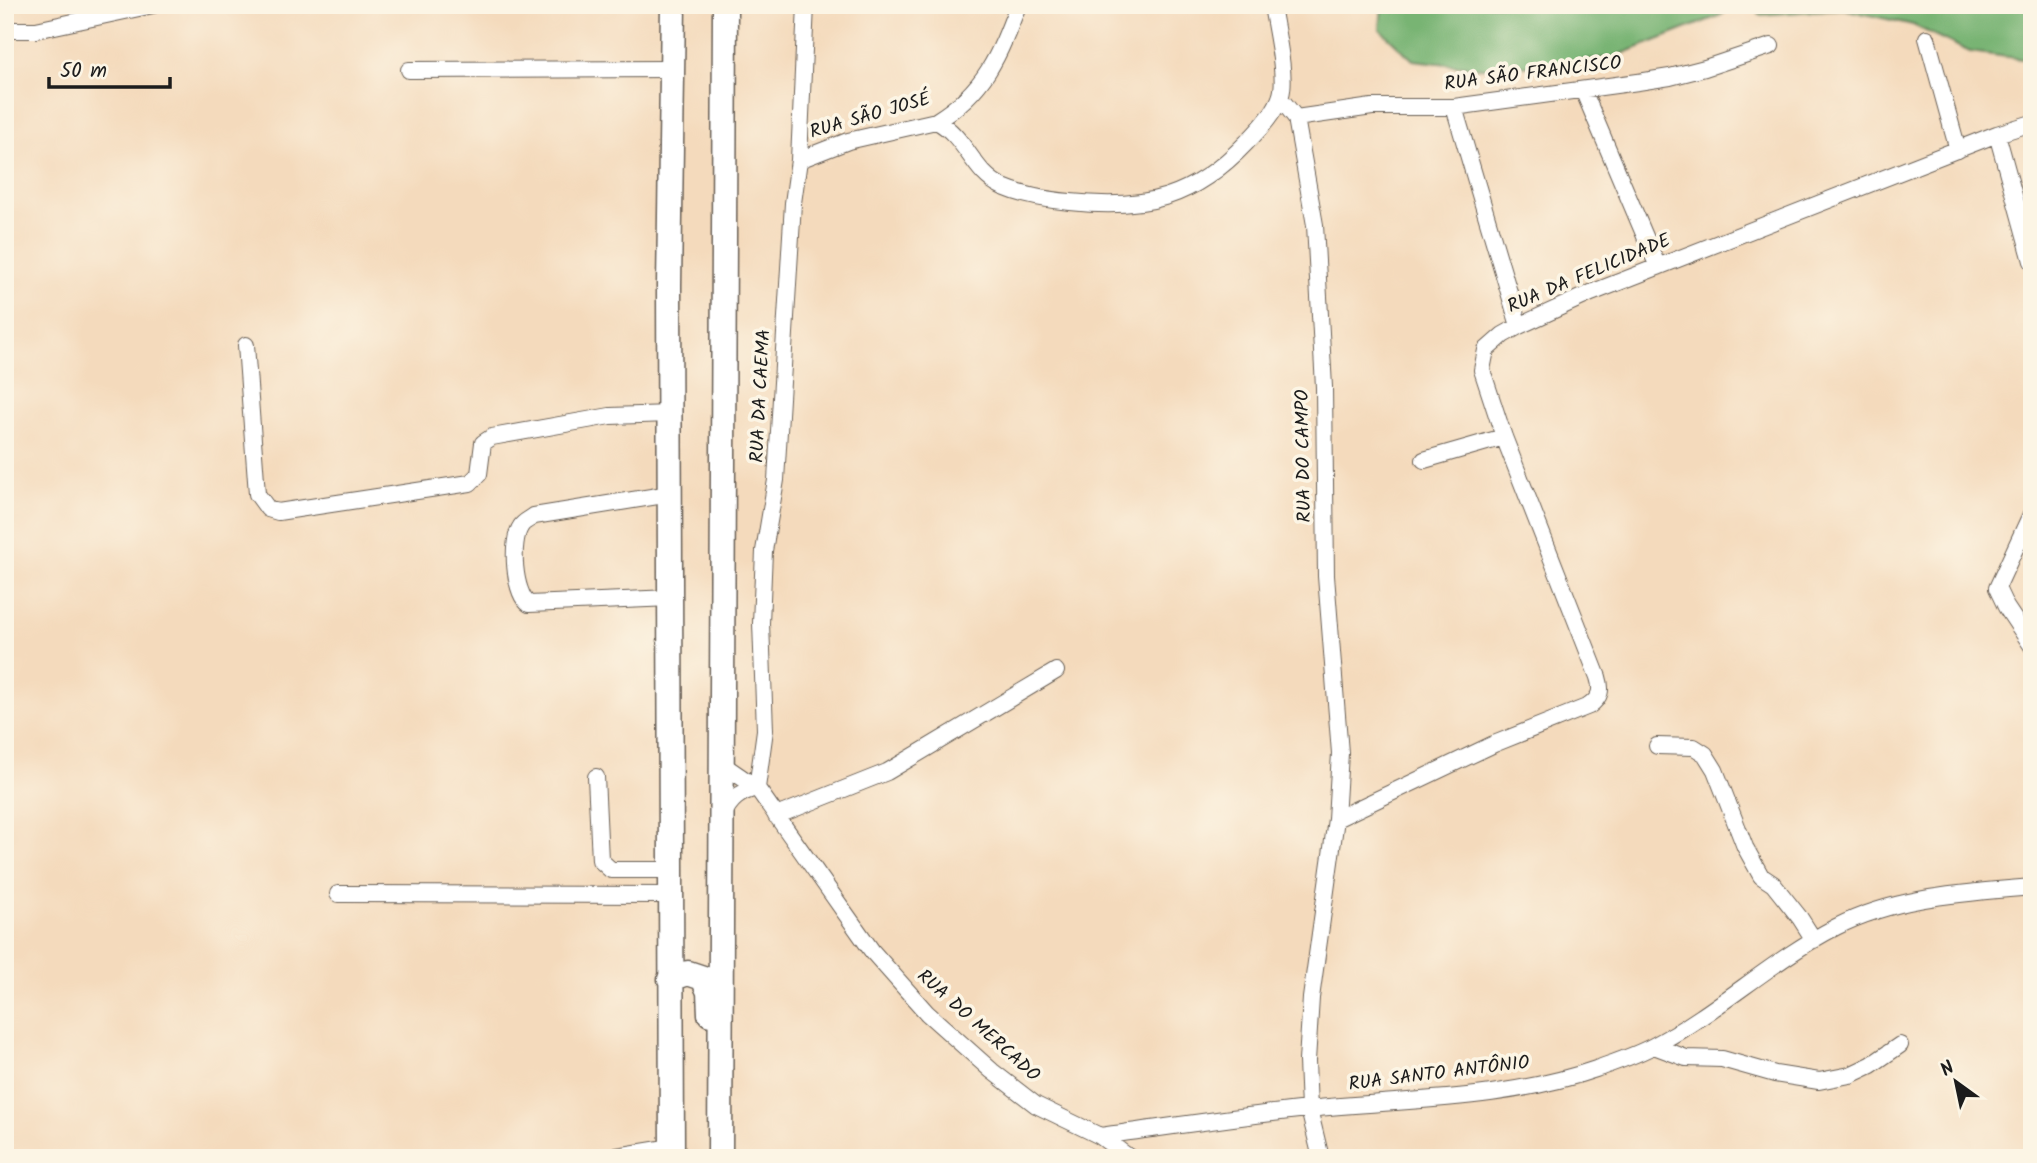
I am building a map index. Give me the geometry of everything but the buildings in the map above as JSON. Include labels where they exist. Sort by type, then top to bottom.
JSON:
[{"type":"highway","points":[[672,1152],[670,414],[673,5]]},
{"type":"highway","points":[[720,1158],[725,5]]},
{"type":"highway","points":[[670,979],[695,974],[703,978],[709,992],[708,1158]]},
{"type":"street","points":[[5,30],[36,30],[75,13],[153,5]]},
{"type":"street","name":"RUA DA CAEMA","points":[[757,788],[765,730],[761,623],[764,551],[776,480],[793,203],[799,160],[806,5]]},
{"type":"street","name":"RUA SÃO JOSÉ","points":[[799,160],[848,141],[936,121],[976,89],[991,70],[1018,5]]},
{"type":"street","points":[[936,121],[954,131],[986,177],[1002,187],[1046,199],[1124,205],[1151,202],[1177,193],[1228,162],[1270,115],[1280,98],[1283,83],[1272,5]]},
{"type":"street","points":[[1927,38],[1958,150]]},
{"type":"street","name":"RUA SÃO FRANCISCO","points":[[1296,118],[1372,107],[1454,107],[1670,77],[1771,46]]},
{"type":"street","points":[[409,70],[673,69]]},
{"type":"street","points":[[1584,90],[1658,267]]},
{"type":"street","name":"RUA DO CAMPO","points":[[1280,98],[1296,118],[1315,225],[1324,387],[1326,576],[1340,753],[1336,819],[1311,998],[1307,1061],[1309,1109],[1321,1158]]},
{"type":"street","points":[[1454,107],[1519,326]]},
{"type":"street","name":"RUA DA FELICIDADE","points":[[1336,819],[1447,766],[1589,706],[1601,693],[1598,677],[1504,437],[1482,370],[1483,358],[1493,343],[1519,326],[1658,267],[1997,134],[2032,123]]},
{"type":"street","points":[[1997,134],[2032,261]]},
{"type":"street","points":[[246,345],[257,495],[268,509],[278,512],[470,483],[479,474],[483,443],[492,437],[610,416],[670,414]]},
{"type":"street","points":[[1424,460],[1504,437]]},
{"type":"street","points":[[670,494],[534,516],[521,526],[513,548],[520,594],[529,604],[671,598]]},
{"type":"street","points":[[2032,512],[1997,588],[2006,607],[2032,646]]},
{"type":"street","points":[[776,816],[887,772],[1056,671]]},
{"type":"street","points":[[1657,746],[1694,747],[1705,754],[1715,770],[1745,847],[1761,876],[1773,884],[1814,940]]},
{"type":"street","name":"RUA DO MERCADO","points":[[722,764],[757,788],[872,951],[927,1013],[992,1071],[1036,1105],[1100,1136],[1130,1158]]},
{"type":"street","points":[[597,777],[600,860],[611,870],[671,870]]},
{"type":"street","points":[[722,820],[727,806],[735,797],[744,791],[757,788]]},
{"type":"street","name":"RUA SANTO ANTÔNIO","points":[[1100,1136],[1309,1109],[1442,1099],[1545,1083],[1595,1069],[1654,1046],[1814,940],[1838,927],[1906,902],[2032,887]]},
{"type":"street","points":[[338,894],[670,895]]},
{"type":"street","points":[[1654,1046],[1686,1058],[1722,1059],[1785,1076],[1819,1081],[1850,1075],[1871,1065],[1900,1045]]},
{"type":"street","points":[[605,1158],[672,1152]]},
{"type":"green space","points":[[1382,5],[1736,5],[1721,15],[1614,57],[1491,69],[1413,60],[1380,29]]},
{"type":"green space","points":[[1755,5],[2032,5],[2032,56],[2022,59],[1970,52],[1913,25],[1843,9],[1760,15]]}]
